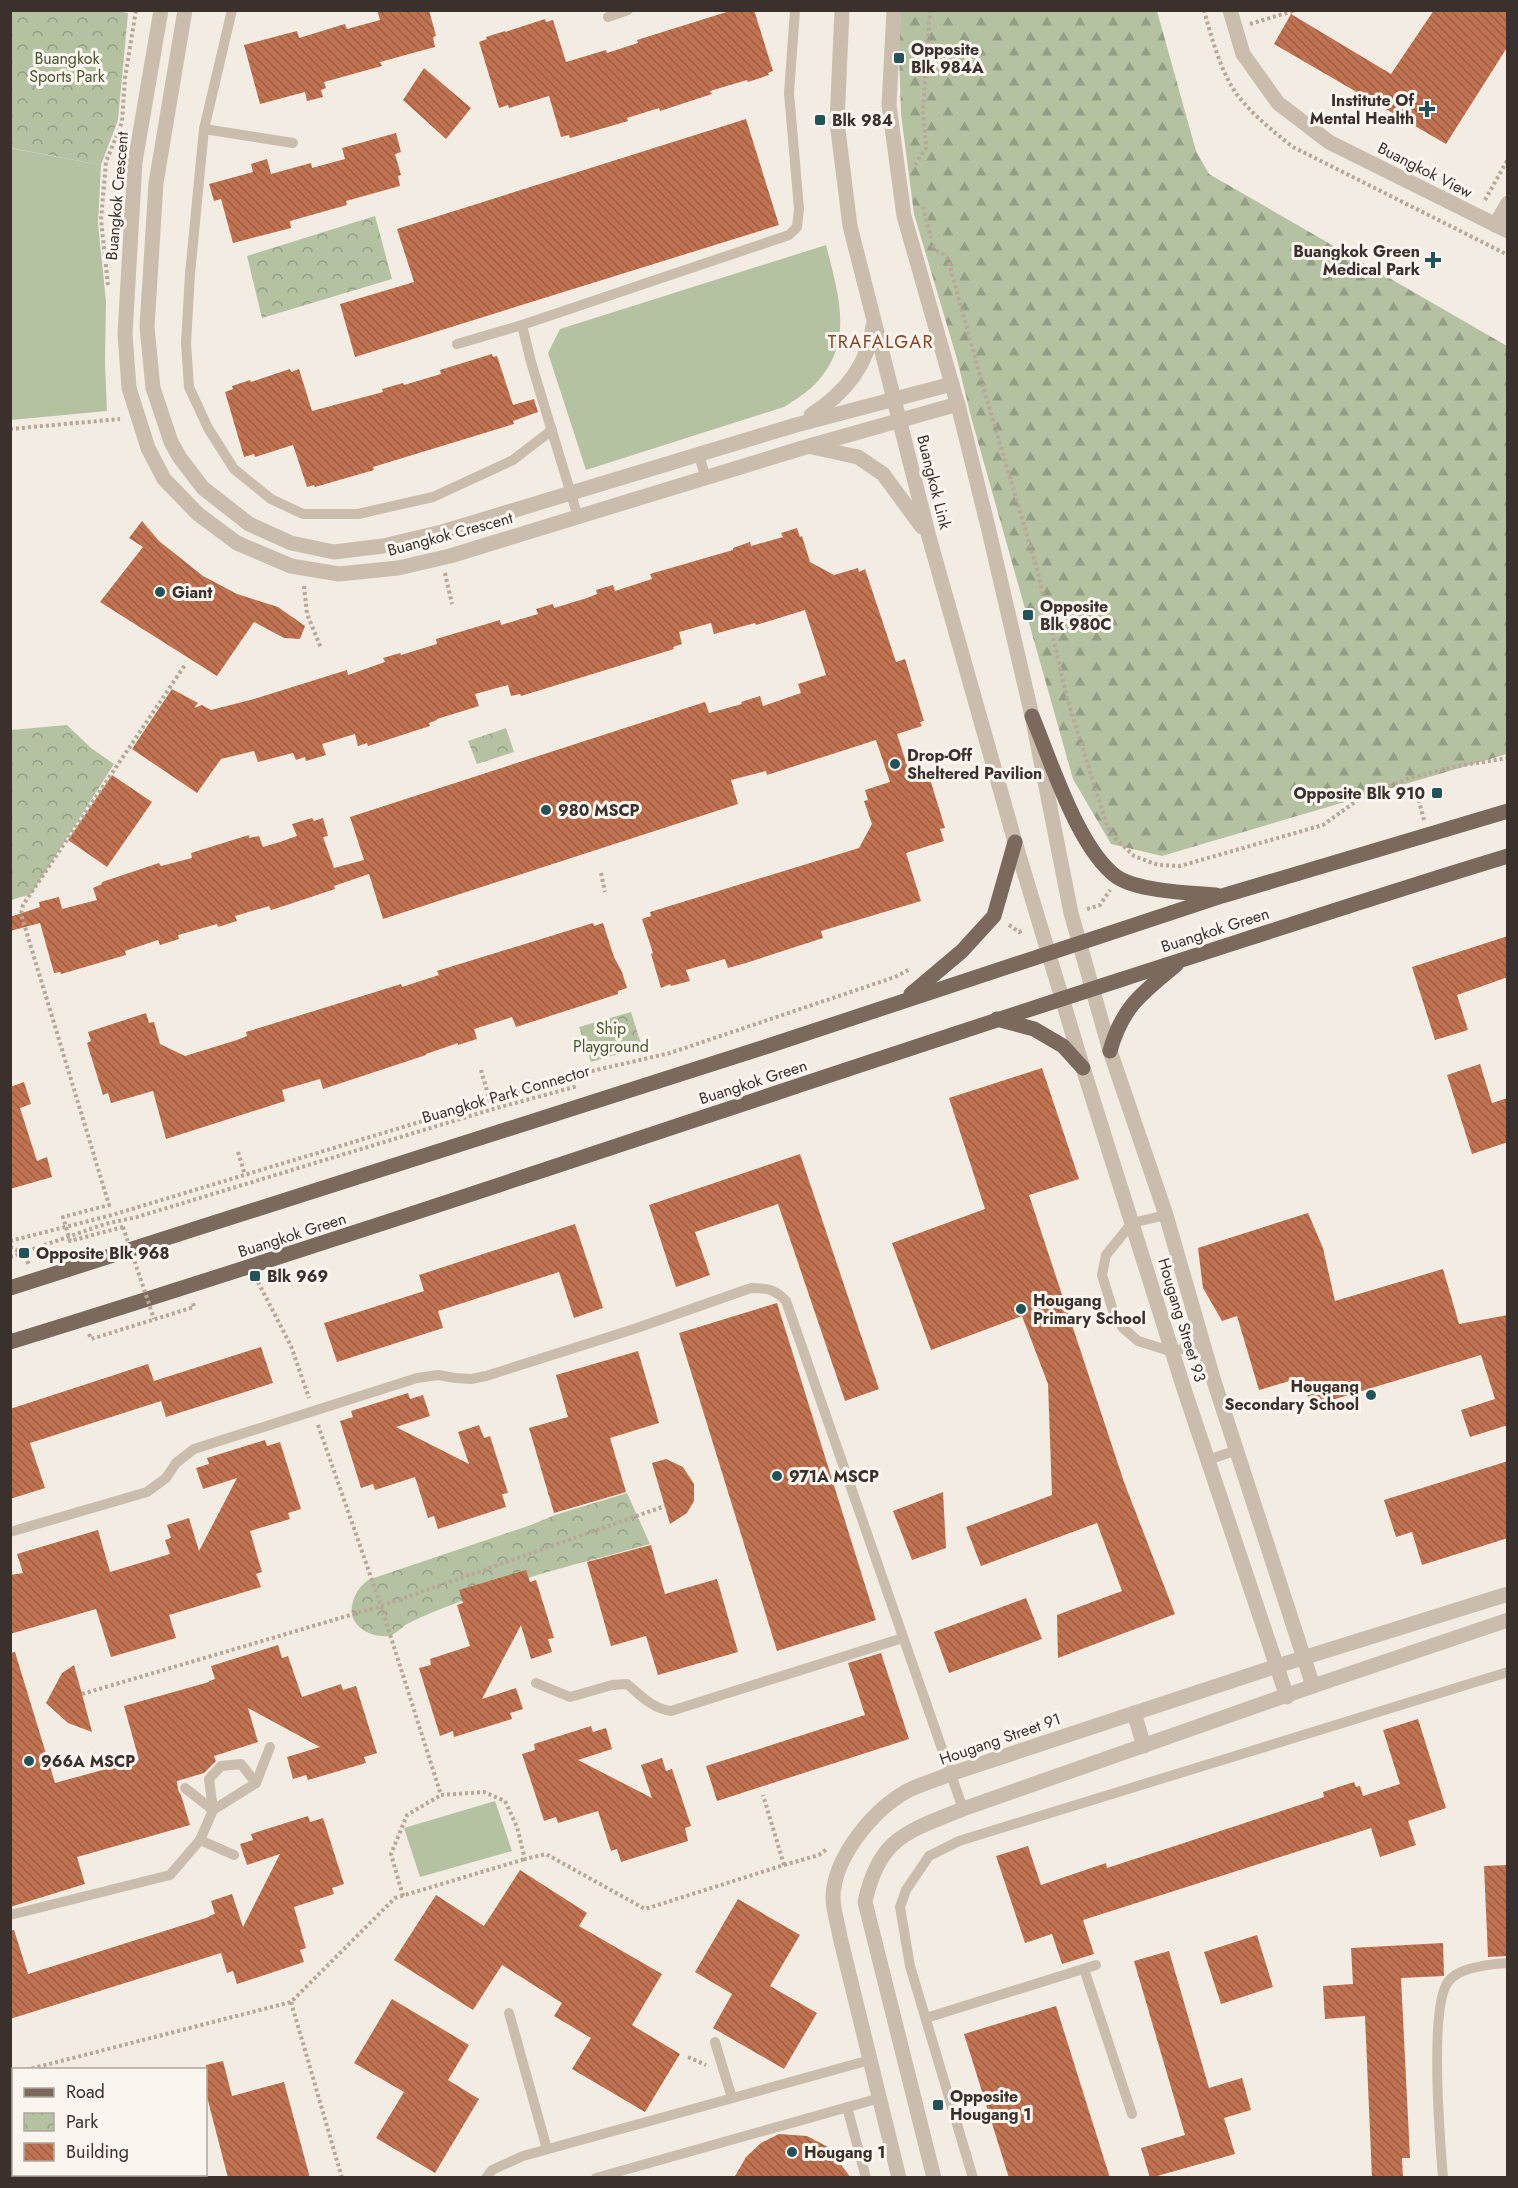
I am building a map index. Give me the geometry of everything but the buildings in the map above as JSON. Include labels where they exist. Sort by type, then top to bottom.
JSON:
[{"type":"main road","points":[[1032,716],[1080,832],[1097,858],[1118,878],[1153,889],[1222,896]]},
{"type":"main road","name":"Buangkok Green","points":[[10,1288],[765,1047],[1222,896],[1508,811]]},
{"type":"main road","points":[[904,1000],[962,951],[994,916],[1015,842]]},
{"type":"main road","name":"Buangkok Green","points":[[10,1342],[303,1251],[997,1019],[1371,897],[1508,856]]},
{"type":"main road","points":[[1110,1051],[1116,1029],[1129,1008],[1149,987],[1184,959]]},
{"type":"main road","points":[[997,1019],[1034,1029],[1063,1046],[1083,1068]]},
{"type":"street","name":"Buangkok Crescent","points":[[161,10],[135,162],[124,334],[129,388],[148,448],[164,479],[198,514],[237,543],[291,566],[339,574],[398,568],[450,556],[809,446],[958,404]]},
{"type":"street","name":"Buangkok Crescent","points":[[185,10],[156,183],[147,327],[153,388],[171,442],[193,475],[203,488],[249,524],[291,543],[334,552],[393,544],[442,532],[796,425],[952,384]]},
{"type":"street","name":"Buangkok Link","points":[[842,10],[837,122],[850,226],[929,537],[1048,953]]},
{"type":"street","points":[[894,10],[889,105],[904,216],[958,404],[1032,716],[1079,943]]},
{"type":"street","name":"Buangkok View","points":[[1231,11],[1243,54],[1278,103],[1329,142],[1501,228],[1508,203]]},
{"type":"street","name":"Buangkok Crescent","points":[[796,425],[829,404],[855,375],[870,345],[874,317]]},
{"type":"street","points":[[809,446],[858,457],[883,474],[929,537]]},
{"type":"street","name":"Hougang Street 93","points":[[1079,943],[1110,1051],[1166,1215],[1202,1342],[1313,1686]]},
{"type":"street","name":"Hougang Street 93","points":[[1048,953],[1173,1352],[1287,1697]]},
{"type":"street","name":"Hougang Street 91","points":[[899,2178],[840,1937],[833,1899],[835,1881],[844,1858],[858,1835],[876,1816],[906,1791],[950,1774],[1277,1666],[1508,1594]]},
{"type":"street","points":[[934,2178],[864,1902],[870,1878],[883,1853],[909,1831],[963,1809],[1508,1620]]},
{"type":"street","points":[[1134,1713],[1144,1746]]},
{"type":"lane","points":[[232,10],[204,129],[186,343],[189,387],[208,428],[234,469],[271,499],[303,514],[358,514],[433,497],[513,460],[552,430]]},
{"type":"lane","points":[[608,17],[628,10]]},
{"type":"lane","points":[[457,344],[522,325],[789,235],[797,227],[798,202],[789,93],[795,10]]},
{"type":"lane","points":[[204,129],[293,143]]},
{"type":"lane","points":[[522,325],[578,518]]},
{"type":"lane","points":[[699,454],[706,479]]},
{"type":"lane","points":[[1166,1215],[1132,1223],[1106,1255],[1102,1275],[1114,1314],[1123,1328],[1138,1341],[1173,1352],[1202,1342]]},
{"type":"lane","points":[[10,1532],[147,1492],[166,1478],[176,1463],[194,1449],[417,1378],[438,1375],[471,1378],[486,1376],[634,1329],[751,1288],[767,1288],[777,1291],[786,1301],[963,1809]]},
{"type":"lane","points":[[1208,1460],[1237,1450]]},
{"type":"lane","points":[[536,1683],[570,1697],[612,1685],[627,1684],[654,1706],[661,1710],[671,1711],[903,1638]]},
{"type":"lane","points":[[974,2178],[910,1966],[900,1907],[906,1890],[929,1856],[959,1841],[1508,1672]]},
{"type":"lane","points":[[213,1810],[256,1783],[270,1747]]},
{"type":"lane","points":[[10,1915],[170,1875],[200,1840],[213,1810],[209,1779],[221,1766],[241,1764],[256,1783]]},
{"type":"lane","points":[[184,1788],[213,1810]]},
{"type":"lane","points":[[200,1840],[234,1855]]},
{"type":"lane","points":[[1443,2178],[1437,2028],[1441,1997],[1448,1980],[1468,1968],[1508,1963]]},
{"type":"lane","points":[[926,2018],[1096,1965]]},
{"type":"lane","points":[[1084,1969],[1132,2114]]},
{"type":"lane","points":[[509,2013],[547,2150]]},
{"type":"lane","points":[[716,2042],[732,2098]]},
{"type":"lane","points":[[486,2178],[492,2170],[523,2156],[870,2060]]},
{"type":"lane","points":[[596,2178],[627,2173],[880,2098]]},
{"type":"lane","points":[[847,2107],[866,2178]]},
{"type":"path","points":[[108,288],[101,220],[106,162],[122,122],[125,78],[136,10]]},
{"type":"path","points":[[914,170],[926,148],[923,110],[930,10]]},
{"type":"path","points":[[1235,28],[1296,10]]},
{"type":"path","points":[[1476,216],[1508,159]]},
{"type":"path","points":[[921,201],[934,247],[945,254],[948,260],[1038,573],[1067,698],[1093,787],[1107,826],[1116,839],[1134,856],[1158,865],[1180,866],[1323,825],[1362,797],[1410,778],[1458,766],[1508,758]]},
{"type":"path","points":[[118,410],[124,428]]},
{"type":"path","points":[[10,429],[121,419]]},
{"type":"path","points":[[444,566],[452,604]]},
{"type":"path","points":[[303,578],[307,614],[321,648]]},
{"type":"path","points":[[154,1319],[123,1227],[70,1242],[68,1236],[63,1217],[109,1205],[21,914],[28,898],[184,665]]},
{"type":"path","points":[[1417,794],[1428,835]]},
{"type":"path","points":[[601,873],[605,891]]},
{"type":"path","points":[[10,1241],[245,1175],[575,1076],[670,1053],[895,977],[917,966]]},
{"type":"path","points":[[481,1070],[490,1101]]},
{"type":"path","name":"Buangkok Park Connector","points":[[10,1257],[68,1236],[137,1218],[582,1084]]},
{"type":"path","points":[[238,1152],[245,1175]]},
{"type":"path","points":[[10,1246],[24,1253]]},
{"type":"path","points":[[255,1276],[291,1346],[381,1606],[441,1795]]},
{"type":"path","points":[[82,1694],[381,1606],[665,1506]]},
{"type":"path","points":[[403,1896],[391,1854],[407,1815],[441,1795],[484,1792],[505,1801],[516,1827],[525,1860]]},
{"type":"path","points":[[34,2068],[291,2002],[395,1898],[546,1854],[645,1909],[784,1865],[763,1795]]},
{"type":"path","points":[[291,2002],[342,2178]]},
{"type":"green space","name":"Buangkok Sports Park","points":[[11,11],[128,13],[118,120],[101,165],[11,148]]},
{"type":"green space","points":[[900,11],[1157,11],[1196,151],[1209,174],[1507,346],[1507,754],[1162,856],[1111,844],[1073,779],[971,417],[957,359],[914,214],[901,114],[898,24]]},
{"type":"green space","points":[[10,148],[101,165],[98,224],[106,301],[107,411],[11,420]]},
{"type":"green space","points":[[375,216],[392,279],[262,318],[247,256]]},
{"type":"green space","points":[[826,245],[839,302],[839,338],[834,355],[825,372],[811,388],[784,407],[586,470],[548,353],[560,329]]},
{"type":"green space","points":[[67,725],[91,748],[114,764],[31,894],[11,900],[11,730]]},
{"type":"green space","points":[[506,728],[514,752],[477,764],[468,741]]},
{"type":"green space","name":"Ship Playground","points":[[631,1012],[642,1047],[591,1062],[579,1027]]},
{"type":"green space","points":[[627,1493],[650,1544],[511,1583],[422,1617],[391,1635],[381,1636],[368,1633],[357,1625],[354,1619],[352,1606],[354,1598],[368,1580],[555,1515]]},
{"type":"green space","points":[[495,1801],[512,1851],[420,1877],[404,1828]]},
{"type":"place","name":"Opposite Blk 984A","points":[[899,58]]},
{"type":"place","name":"Institute Of Mental Health","points":[[1427,109]]},
{"type":"place","name":"Blk 984","points":[[820,120]]},
{"type":"place","name":"Buangkok Green Medical Park","points":[[1433,260]]},
{"type":"place","name":"Giant","points":[[160,592]]},
{"type":"place","name":"Opposite Blk 980C","points":[[1028,615]]},
{"type":"place","name":"Drop-Off Sheltered Pavilion","points":[[895,764]]},
{"type":"place","name":"Opposite Blk 910","points":[[1437,793]]},
{"type":"place","name":"980 MSCP","points":[[546,810]]},
{"type":"place","name":"Opposite Blk 968","points":[[24,1253]]},
{"type":"place","name":"Blk 969","points":[[255,1276]]},
{"type":"place","name":"Hougang Primary School","points":[[1021,1309]]},
{"type":"place","name":"Hougang Secondary School","points":[[1371,1395]]},
{"type":"place","name":"971A MSCP","points":[[777,1476]]},
{"type":"place","name":"966A MSCP","points":[[29,1761]]},
{"type":"place","name":"Opposite Hougang 1","points":[[938,2105]]},
{"type":"place","name":"Hougang 1","points":[[792,2152]]},
{"type":"district","name":"TRAFALGAR","points":[[881,342]]}]
